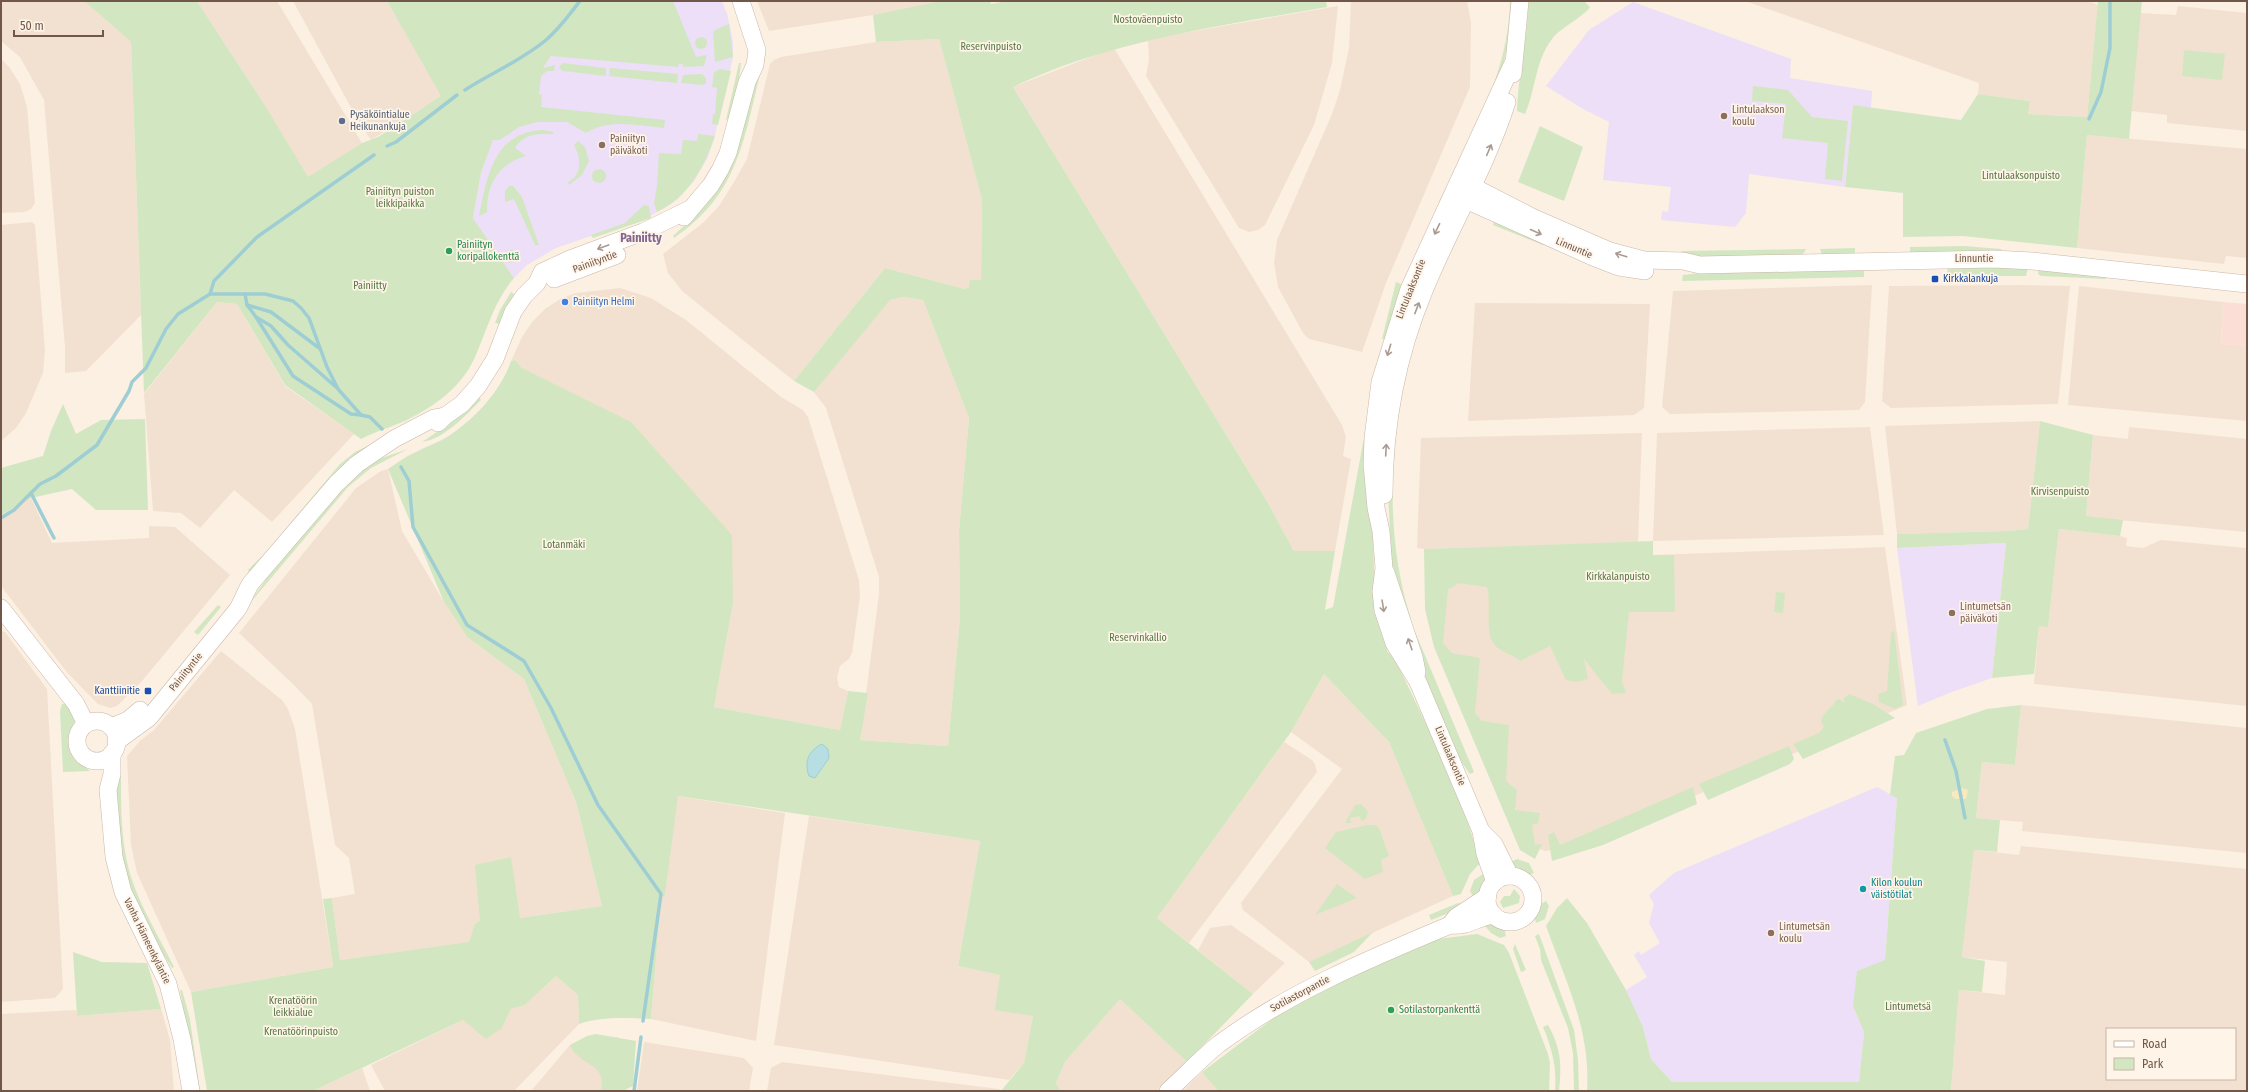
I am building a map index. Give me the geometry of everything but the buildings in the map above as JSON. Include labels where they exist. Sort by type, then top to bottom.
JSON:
[{"type":"street","name":"Painiityntie","points":[[113,741],[149,718],[242,604],[244,592],[336,484],[357,464],[408,432],[434,418],[445,416],[462,404],[478,386],[495,359],[513,312],[524,296],[537,283],[542,272],[643,232],[690,209],[711,185],[728,153],[747,82],[757,56],[757,50],[741,1]]},
{"type":"street","name":"Lintulaaksontie","points":[[1497,885],[1494,844],[1481,831],[1418,682],[1414,657],[1384,568],[1381,531],[1376,508],[1372,464],[1373,438],[1380,382],[1409,289],[1464,190],[1503,114],[1512,82],[1513,63],[1518,38],[1520,1]]},
{"type":"street","name":"Linnuntie","points":[[1464,190],[1532,217],[1610,251],[1644,260],[1683,261],[1700,265],[1994,259],[2032,261],[2247,284]]},
{"type":"street","points":[[1,608],[76,704],[86,724]]},
{"type":"street","points":[[100,722],[113,741],[105,759],[93,761],[83,756],[77,745],[79,733],[86,724],[100,722]]},
{"type":"street","name":"Vanha Hämeenkyläntie","points":[[113,741],[112,774],[108,790],[114,857],[124,892],[168,984],[182,1039],[191,1091]]},
{"type":"street","name":"Vanha Hämeenkyläntie","points":[[93,761],[108,790]]},
{"type":"street","points":[[1520,878],[1528,884],[1533,894],[1532,905],[1527,914],[1516,921],[1505,921],[1494,915],[1489,906],[1497,885],[1520,878]]},
{"type":"street","name":"Sotilastorpantie","points":[[1450,925],[1456,917],[1497,885]]},
{"type":"street","name":"Sotilastorpantie","points":[[1168,1091],[1219,1044],[1269,1011],[1370,958],[1450,925],[1463,926],[1487,916],[1494,915]]},
{"type":"shaded area","points":[[1,1],[84,1],[131,42],[141,315],[86,371],[65,373],[65,347],[44,100],[20,57],[1,41]]},
{"type":"shaded area","points":[[197,1],[277,1],[362,143],[308,178],[268,110]]},
{"type":"shaded area","points":[[293,1],[387,1],[442,96],[371,140],[355,115]]},
{"type":"shaded area","name":"Painiityn päiväkoti","points":[[605,1],[722,1],[727,14],[733,41],[733,57],[715,135],[708,157],[694,181],[678,199],[666,207],[652,215],[556,248],[527,265],[514,278],[473,218],[481,173],[493,140],[542,69],[562,42]]},
{"type":"shaded area","points":[[757,1],[941,2],[873,15],[769,31]]},
{"type":"shaded area","points":[[1351,1],[1467,1],[1471,23],[1470,87],[1386,283],[1362,352],[1309,339],[1303,333],[1278,287],[1274,263],[1277,240],[1332,114],[1340,90],[1349,48]]},
{"type":"shaded area","points":[[1745,1],[2088,1],[2098,5],[2087,117],[2027,114],[2030,101],[1978,94],[1979,83]]},
{"type":"shaded area","name":"Lintulaakson koulu","points":[[1633,2],[1791,59],[1790,78],[1872,91],[1871,108],[1853,106],[1845,187],[1749,174],[1746,213],[1735,227],[1661,220],[1662,211],[1668,212],[1671,187],[1603,180],[1609,122],[1583,109],[1546,86],[1589,30]]},
{"type":"shaded area","points":[[1338,6],[1332,63],[1314,125],[1265,225],[1258,230],[1249,232],[1239,228],[1146,76],[1149,59],[1148,39]]},
{"type":"shaded area","points":[[2178,6],[2247,13],[2247,131],[2167,123],[2167,115],[2131,111],[2140,13],[2176,15]]},
{"type":"shaded area","points":[[939,39],[982,200],[981,280],[965,289],[885,268],[794,381],[682,291],[668,273],[663,254],[704,222],[719,206],[734,182],[747,159],[770,64],[774,60],[781,57],[876,42]]},
{"type":"shaded area","points":[[1114,48],[1342,425],[1346,437],[1343,456],[1351,459],[1335,551],[1294,551],[1268,503],[1013,87]]},
{"type":"shaded area","points":[[1,59],[9,67],[20,84],[27,107],[35,203],[31,209],[25,212],[1,213]]},
{"type":"shaded area","points":[[2087,135],[2247,149],[2247,258],[2226,256],[2224,264],[2077,248]]},
{"type":"shaded area","points":[[32,222],[35,225],[45,350],[43,373],[26,413],[16,428],[1,441],[1,225]]},
{"type":"shaded area","points":[[1872,285],[1865,402],[1859,410],[1670,414],[1662,407],[1673,291]]},
{"type":"shaded area","points":[[1889,286],[2070,286],[2058,404],[1891,408],[1882,401]]},
{"type":"shaded area","points":[[2079,286],[2223,302],[2221,344],[2247,346],[2247,421],[2068,405]]},
{"type":"shaded area","points":[[620,288],[651,298],[686,320],[781,397],[803,410],[808,417],[859,580],[860,596],[852,653],[849,659],[840,666],[837,678],[839,687],[848,691],[840,730],[714,707],[733,603],[515,360],[511,361],[522,337],[532,322],[545,309],[560,299],[576,293]]},
{"type":"shaded area","points":[[903,297],[923,300],[969,418],[959,531],[960,617],[948,746],[860,740],[879,594],[879,577],[826,408],[814,392],[882,308],[890,300]]},
{"type":"shaded area","points":[[217,302],[237,304],[285,386],[354,434],[272,522],[234,490],[200,528],[181,513],[153,511],[144,394]]},
{"type":"shaded area","points":[[2223,302],[2247,304],[2247,346],[2221,344]]},
{"type":"shaded area","points":[[1475,303],[1650,304],[1644,408],[1634,415],[1468,421]]},
{"type":"shaded area","points":[[2040,421],[2028,529],[1897,534],[1885,426]]},
{"type":"shaded area","points":[[1870,427],[1884,535],[1653,541],[1657,433]]},
{"type":"shaded area","points":[[2129,427],[2247,439],[2247,532],[2086,517],[2093,435],[2128,439]]},
{"type":"shaded area","points":[[1642,433],[1638,542],[1417,548],[1421,438]]},
{"type":"shaded area","points":[[388,469],[402,531],[444,602],[467,637],[524,679],[576,802],[602,906],[520,918],[471,942],[340,960],[332,898],[355,894],[349,858],[335,845],[312,704],[239,633],[356,488],[381,471]]},
{"type":"shaded area","points":[[31,498],[52,543],[149,538],[149,526],[175,527],[230,575],[142,681],[117,706],[110,708],[98,704],[86,692],[66,671],[1,586],[1,515]]},
{"type":"shaded area","points":[[2059,529],[2120,536],[2127,538],[2126,546],[2143,548],[2161,540],[2247,548],[2247,706],[2034,684],[2039,626],[2048,626]]},
{"type":"shaded area","name":"Lintumetsän päiväkoti","points":[[2006,543],[1992,678],[1918,706],[1897,548]]},
{"type":"shaded area","points":[[1885,547],[1907,705],[1575,847],[1545,851],[1534,847],[1445,664],[1425,575],[1536,574],[1537,612],[1674,612],[1674,555],[1653,555]]},
{"type":"shaded area","points":[[1,631],[5,632],[47,689],[63,989],[55,998],[1,1002]]},
{"type":"shaded area","points":[[221,651],[282,700],[288,709],[295,729],[333,967],[191,992],[137,873],[131,845],[127,756],[140,741],[154,730]]},
{"type":"shaded area","points":[[1324,674],[1389,742],[1453,896],[1309,962],[1243,910],[1241,903],[1342,769],[1291,732]]},
{"type":"shaded area","points":[[2021,705],[2247,728],[2247,853],[2022,831],[2023,822],[1976,818],[1982,762],[2015,765]]},
{"type":"shaded area","points":[[1284,742],[1312,760],[1315,764],[1317,772],[1189,943],[1157,918]]},
{"type":"shaded area","name":"Lintumetsän koulu","points":[[1877,787],[1897,798],[1885,960],[1853,1006],[1864,1032],[1859,1082],[1672,1082],[1651,1059],[1643,1027],[1626,990],[1647,977],[1634,955],[1639,951],[1641,955],[1660,943],[1649,923],[1654,904],[1649,895],[1674,873]]},
{"type":"shaded area","points":[[677,796],[785,813],[756,1041],[651,1019],[661,899],[665,895]]},
{"type":"shaded area","points":[[809,816],[980,841],[958,966],[1001,975],[1033,1016],[1024,1063],[1009,1080],[774,1045]]},
{"type":"shaded area","points":[[2021,846],[2247,869],[2247,1091],[1951,1091],[1959,990],[2005,995],[2007,962],[1962,957],[1974,850],[2019,855]]},
{"type":"shaded area","points":[[1231,925],[1285,963],[1253,994],[1198,950],[1210,928]]},
{"type":"shaded area","points":[[556,976],[578,995],[579,1024],[514,1091],[385,1091],[371,1065],[463,1020],[502,1028],[511,1009],[525,1005]]},
{"type":"shaded area","points":[[1120,999],[1187,1062],[1156,1091],[1061,1091],[1056,1083],[1065,1062]]},
{"type":"shaded area","points":[[161,1009],[170,1040],[174,1091],[1,1091],[1,1014],[76,1010],[77,1016]]},
{"type":"shaded area","points":[[618,1037],[612,1091],[531,1091],[570,1045]]},
{"type":"shaded area","points":[[644,1042],[744,1058],[753,1068],[749,1091],[637,1091]]},
{"type":"shaded area","points":[[782,1062],[999,1089],[1001,1091],[767,1091],[771,1068]]},
{"type":"shaded area","points":[[362,1068],[370,1091],[313,1091]]},
{"type":"shaded area","points":[[1202,1072],[1218,1091],[1183,1091]]},
{"type":"green space","name":"Painiitty","points":[[84,1],[197,1],[268,110],[308,177],[362,143],[378,137],[441,96],[387,1],[673,1],[696,57],[707,55],[704,66],[683,67],[683,64],[679,64],[678,67],[551,56],[543,68],[555,65],[554,71],[547,71],[541,76],[539,94],[542,95],[541,107],[665,120],[664,128],[614,124],[595,128],[586,133],[567,122],[537,122],[519,127],[500,140],[493,140],[481,173],[473,218],[514,278],[501,296],[475,357],[463,378],[447,394],[417,415],[361,439],[285,385],[237,304],[217,302],[144,393],[131,42]]},
{"type":"green space","name":"Reservinkallio","points":[[941,1],[990,1],[991,4],[1007,1],[1326,1],[1327,7],[1207,28],[1128,46],[1089,57],[1013,87],[1268,503],[1294,551],[1335,551],[1325,610],[1333,607],[1369,410],[1375,600],[1387,640],[1387,651],[1395,659],[1442,759],[1463,810],[1480,863],[1470,874],[1461,894],[1453,896],[1389,742],[1324,674],[1291,732],[1157,918],[1253,994],[1187,1062],[1120,999],[1065,1062],[1056,1083],[1061,1091],[1001,1091],[1024,1063],[1033,1016],[995,1010],[1000,975],[958,966],[980,841],[678,796],[665,895],[661,899],[651,1019],[606,1019],[588,1021],[579,1024],[578,995],[556,976],[525,1005],[511,1009],[502,1028],[486,1039],[463,1020],[313,1091],[207,1091],[191,992],[333,967],[323,899],[332,898],[340,960],[469,942],[475,924],[480,921],[475,865],[511,857],[520,918],[602,906],[576,802],[524,679],[467,637],[444,602],[388,469],[407,456],[447,437],[467,422],[485,404],[501,383],[511,361],[515,360],[522,368],[631,422],[732,535],[733,603],[714,707],[840,730],[848,691],[868,693],[860,740],[948,746],[960,617],[959,531],[969,418],[923,300],[903,297],[890,300],[814,392],[794,381],[885,268],[965,289],[969,287],[970,280],[981,280],[982,200],[939,39],[876,42],[873,15]]},
{"type":"green space","points":[[1510,1],[1513,1],[1509,40],[1501,73],[1444,205],[1439,202],[1475,130],[1495,80],[1503,54],[1508,28]]},
{"type":"green space","points":[[1528,1],[1584,1],[1590,7],[1561,30],[1546,48],[1542,56],[1529,105],[1525,114],[1517,111],[1519,83],[1528,15]]},
{"type":"green space","name":"Lintulaaksonpuisto","points":[[2098,1],[2142,1],[2129,139],[2087,135],[2077,248],[1963,236],[1903,237],[1903,193],[1845,187],[1853,105],[1961,120],[1978,94],[2030,101],[2028,114],[2087,117]]},
{"type":"green space","points":[[729,24],[733,57],[715,62],[713,33],[715,30]]},
{"type":"green space","points":[[703,37],[706,38],[706,48],[699,49],[696,48],[695,41],[696,38]]},
{"type":"green space","points":[[2184,50],[2225,54],[2222,80],[2182,76]]},
{"type":"green space","points":[[562,63],[606,68],[606,76],[563,71],[559,68]]},
{"type":"green space","points":[[739,63],[741,63],[738,87],[729,119],[726,120]]},
{"type":"green space","points":[[762,66],[744,140],[726,183],[713,202],[696,221],[674,238],[673,236],[696,215],[717,190],[750,92]]},
{"type":"green space","points":[[610,68],[678,74],[677,83],[609,76]]},
{"type":"green space","points":[[720,69],[731,71],[718,125],[712,124],[713,114],[715,114],[717,88],[712,87],[714,72]]},
{"type":"green space","points":[[702,74],[706,78],[706,83],[703,85],[681,83],[683,75]]},
{"type":"green space","points":[[1753,86],[1788,90],[1812,117],[1848,121],[1842,181],[1825,179],[1828,143],[1782,138],[1786,104],[1752,101]]},
{"type":"green space","points":[[1540,126],[1583,147],[1564,201],[1518,182]]},
{"type":"green space","points":[[543,130],[554,132],[553,134],[537,134],[527,137],[523,139],[515,148],[526,156],[508,164],[496,176],[489,193],[487,212],[479,216],[485,186],[495,159],[503,148],[513,139],[526,133]]},
{"type":"green space","points":[[698,134],[715,136],[706,159],[694,180],[686,190],[668,206],[657,212],[654,203],[657,186],[659,153],[681,154],[683,140],[697,141]]},
{"type":"green space","points":[[578,141],[585,147],[589,161],[582,175],[569,185],[568,182],[573,179],[578,170],[579,160],[574,145]]},
{"type":"green space","points":[[596,169],[602,169],[606,173],[606,179],[602,183],[596,183],[592,179],[592,173]]},
{"type":"green space","points":[[509,186],[513,186],[522,197],[539,245],[535,245],[514,199],[505,202],[505,191]]},
{"type":"green space","points":[[644,205],[649,206],[651,218],[593,238],[591,235],[625,223]]},
{"type":"green space","points":[[1494,220],[1545,240],[1543,245],[1493,225]]},
{"type":"green space","points":[[1964,246],[2001,249],[2001,252],[1910,252],[1910,247]]},
{"type":"green space","points":[[1855,248],[1855,255],[1822,255],[1820,249]]},
{"type":"green space","points":[[512,249],[519,261],[509,263],[504,254]]},
{"type":"green space","points":[[1806,249],[1802,256],[1681,257],[1681,251]]},
{"type":"green space","points":[[1947,266],[2028,268],[2026,276],[1948,276]]},
{"type":"green space","points":[[1864,269],[1864,277],[1682,281],[1683,275],[1710,272]]},
{"type":"green space","points":[[2039,269],[2107,276],[2106,279],[2041,276],[2038,274]]},
{"type":"green space","points":[[1396,282],[1401,284],[1387,340],[1382,339]]},
{"type":"green space","points":[[511,292],[514,294],[501,324],[495,323],[500,310]]},
{"type":"green space","points":[[1404,364],[1408,365],[1397,428],[1393,492],[1397,557],[1411,619],[1407,620],[1392,572],[1388,491]]},
{"type":"green space","points":[[479,397],[481,400],[454,426],[430,440],[422,442],[452,422]]},
{"type":"green space","points":[[63,404],[76,434],[101,420],[145,419],[148,510],[96,510],[72,489],[31,498],[1,515],[1,468],[43,456],[51,431]]},
{"type":"green space","name":"Kirvisenpuisto","points":[[2040,421],[2093,435],[2086,516],[2123,520],[2120,536],[2059,529],[2048,627],[2039,626],[2034,674],[1992,678],[2006,543],[1897,548],[1897,534],[2028,529]]},
{"type":"green space","points":[[400,430],[249,572],[248,570],[267,551],[340,464],[355,452]]},
{"type":"green space","points":[[408,449],[371,468],[348,487],[245,609],[267,578],[345,484],[376,460]]},
{"type":"green space","name":"Kirkkalanpuisto","points":[[1653,541],[1653,555],[1674,555],[1675,612],[1629,612],[1622,681],[1626,693],[1612,694],[1584,659],[1588,679],[1576,682],[1566,680],[1550,646],[1520,661],[1496,647],[1489,632],[1489,601],[1487,587],[1457,583],[1455,586],[1448,589],[1443,643],[1452,653],[1480,658],[1475,713],[1482,721],[1509,725],[1506,781],[1517,790],[1515,810],[1540,813],[1538,823],[1532,825],[1535,845],[1542,844],[1535,859],[1520,850],[1434,647],[1425,609],[1424,549]]},
{"type":"green space","points":[[1776,592],[1785,593],[1783,613],[1774,612]]},
{"type":"green space","points":[[218,605],[221,607],[198,635],[194,632]]},
{"type":"green space","points":[[1413,627],[1474,772],[1470,774],[1455,753],[1423,675]]},
{"type":"green space","points":[[1894,630],[1903,705],[1895,709],[1879,702],[1878,694],[1887,691],[1891,633]]},
{"type":"green space","points":[[1849,694],[1873,704],[1895,718],[1803,759],[1793,744],[1819,733],[1824,727],[1821,721],[1824,714],[1836,700],[1839,699],[1845,703],[1843,699]]},
{"type":"green space","points":[[62,704],[67,704],[75,719],[71,748],[75,757],[90,771],[63,772],[60,711]]},
{"type":"green space","name":"Lintumetsä","points":[[2021,705],[2015,765],[1982,762],[1976,818],[2000,820],[1997,852],[1974,850],[1962,957],[1985,961],[1982,992],[1959,990],[1951,1091],[1587,1091],[1587,1069],[1581,1027],[1576,1007],[1546,926],[1557,908],[1567,898],[1587,923],[1626,990],[1643,1027],[1651,1059],[1672,1082],[1859,1082],[1864,1032],[1853,1006],[1857,971],[1885,960],[1897,798],[1890,795],[1895,756],[1904,755],[1916,733],[1987,709]]},
{"type":"green space","points":[[1789,746],[1794,759],[1790,764],[1708,800],[1699,784]]},
{"type":"green space","points":[[117,777],[121,777],[123,833],[128,867],[138,896],[174,967],[172,968],[143,919],[123,866],[118,834]]},
{"type":"green space","points":[[1693,787],[1697,804],[1603,845],[1552,861],[1548,835],[1554,832],[1560,845]]},
{"type":"green space","points":[[1361,804],[1368,811],[1366,819],[1361,821],[1360,816],[1350,818],[1351,823],[1345,823],[1355,805]]},
{"type":"green space","points":[[1367,825],[1375,825],[1379,828],[1389,856],[1381,860],[1383,872],[1365,879],[1325,848],[1336,832]]},
{"type":"green space","points":[[1517,859],[1529,863],[1534,873],[1528,875],[1516,870],[1511,862]]},
{"type":"green space","points":[[1483,874],[1483,887],[1473,897],[1470,891],[1474,880]]},
{"type":"green space","points":[[1337,884],[1357,898],[1315,915]]},
{"type":"green space","points":[[1514,889],[1520,896],[1519,903],[1503,908],[1500,902],[1504,896],[1510,896]]},
{"type":"green space","points":[[1546,901],[1549,906],[1545,919],[1536,923],[1534,915],[1537,906]]},
{"type":"green space","points":[[1458,903],[1463,904],[1464,907],[1431,920],[1429,915]]},
{"type":"green space","points":[[1492,923],[1504,928],[1506,936],[1500,938],[1491,933],[1485,926]]},
{"type":"green space","points":[[1373,932],[1354,952],[1315,971],[1309,962]]},
{"type":"green space","points":[[1477,934],[1504,945],[1509,953],[1548,1054],[1550,1063],[1549,1091],[1218,1091],[1202,1072],[1283,1011],[1378,962],[1438,939]]},
{"type":"green space","points":[[1539,934],[1574,1030],[1578,1060],[1579,1091],[1574,1091],[1573,1053],[1568,1028],[1541,960],[1540,949],[1535,936]]},
{"type":"green space","points":[[1515,944],[1526,970],[1521,972],[1513,949]]},
{"type":"green space","points":[[73,952],[102,962],[147,963],[161,1009],[77,1016]]},
{"type":"green space","points":[[180,990],[182,990],[190,1019],[200,1091],[197,1091]]},
{"type":"green space","points":[[1548,1025],[1556,1041],[1560,1057],[1559,1091],[1555,1091],[1553,1058],[1543,1027]]},
{"type":"green space","points":[[596,1034],[636,1041],[633,1086],[623,1091],[601,1091],[602,1082],[600,1074],[596,1069],[579,1057],[570,1045],[587,1036]]},
{"type":"sand","points":[[1962,788],[1968,790],[1966,799],[1956,799],[1952,796],[1952,792]]},
{"type":"water","points":[[822,744],[828,749],[829,758],[815,778],[809,776],[807,766],[808,757],[813,750]]},
{"type":"waterway","points":[[465,90],[516,61],[546,40],[564,22],[580,1]]},
{"type":"waterway","points":[[2089,119],[2101,92],[2110,48],[2110,3]]},
{"type":"waterway","points":[[387,146],[396,142],[457,95]]},
{"type":"waterway","points":[[210,294],[214,281],[257,237],[374,155]]},
{"type":"waterway","points":[[1,518],[14,510],[40,484],[56,476],[97,445],[129,391],[132,382],[146,368],[166,329],[178,314],[210,294],[265,294],[293,301],[309,318],[327,367],[338,389],[361,415],[370,417],[382,429]]},
{"type":"waterway","points":[[245,294],[247,305],[256,317],[271,326],[288,345],[336,387]]},
{"type":"waterway","points":[[247,305],[271,312],[319,348]]},
{"type":"waterway","points":[[256,317],[293,376],[351,414],[361,415]]},
{"type":"waterway","points":[[401,467],[409,481],[413,527],[467,625],[524,661],[551,708],[598,805],[661,894],[643,1021]]},
{"type":"waterway","points":[[31,493],[54,538]]},
{"type":"waterway","points":[[1945,740],[1956,771],[1965,818]]},
{"type":"waterway","points":[[634,1091],[641,1037]]},
{"type":"place","name":"Lintulaakson koulu","points":[[1724,116]]},
{"type":"place","name":"Pysäköintialue Heikunankuja","points":[[342,121]]},
{"type":"place","name":"Painiityn päiväkoti","points":[[602,145]]},
{"type":"place","name":"Painiityn koripallokenttä","points":[[449,251]]},
{"type":"place","name":"Kirkkalankuja","points":[[1935,279]]},
{"type":"place","name":"Painiityn Helmi","points":[[565,302]]},
{"type":"place","name":"Lintumetsän päiväkoti","points":[[1952,613]]},
{"type":"place","name":"Kanttiinitie","points":[[148,691]]},
{"type":"place","name":"Kilon koulun väistötilat","points":[[1863,889]]},
{"type":"place","name":"Lintumetsän koulu","points":[[1771,933]]},
{"type":"place","name":"Sotilastorpankenttä","points":[[1391,1010]]},
{"type":"district","name":"Painiitty","points":[[641,238]]},
{"type":"park label","name":"Nostoväenpuisto","points":[[1148,20]]},
{"type":"park label","name":"Reservinpuisto","points":[[991,47]]},
{"type":"park label","name":"Painiityn puiston leikkipaikka","points":[[400,198]]},
{"type":"park label","name":"Lotanmäki","points":[[564,545]]},
{"type":"park label","name":"Krenatöörin leikkialue","points":[[293,1006]]},
{"type":"park label","name":"Krenatöörinpuisto","points":[[301,1032]]}]
